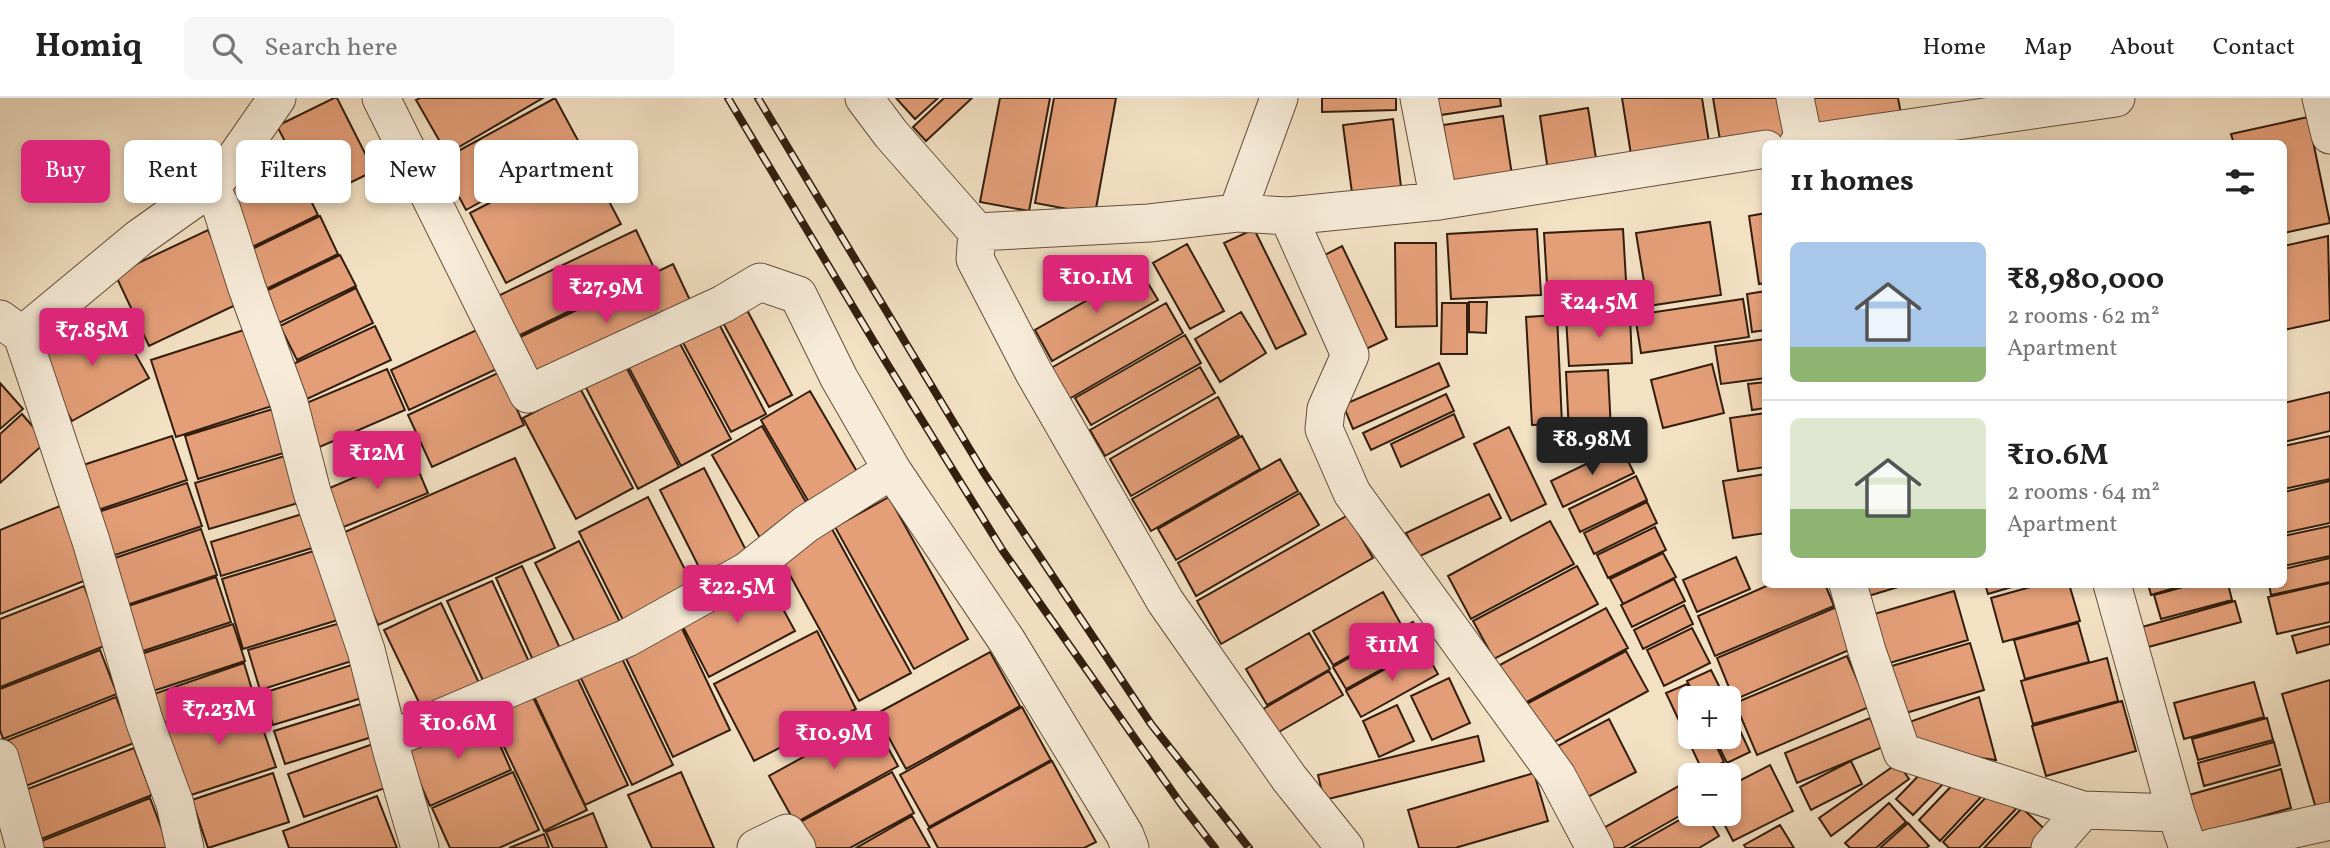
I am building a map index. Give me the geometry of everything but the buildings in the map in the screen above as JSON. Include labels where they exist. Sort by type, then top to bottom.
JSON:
[{"type":"street","points":[[222,174],[277,98]]},
{"type":"street","points":[[381,98],[528,394],[723,304],[761,282],[798,295],[839,378],[892,470],[1007,641],[1119,844]]},
{"type":"street","points":[[864,98],[891,134],[977,232],[975,259],[1033,371],[1165,601],[1289,778],[1345,848]]},
{"type":"street","points":[[1237,213],[1279,98]]},
{"type":"street","points":[[1419,98],[1438,201]]},
{"type":"street","points":[[1795,98],[1811,140]]},
{"type":"street","points":[[2320,98],[2330,135]]},
{"type":"street","points":[[1841,140],[2013,128],[2105,99]]},
{"type":"street","points":[[977,232],[1149,223],[1237,213],[1288,216],[1438,201],[1762,150]]},
{"type":"street","points":[[185,848],[176,804],[144,720],[91,541],[11,327],[188,203]]},
{"type":"street","points":[[219,203],[289,403],[312,492],[366,650],[420,848]]},
{"type":"street","points":[[1288,216],[1350,355],[1326,409],[1324,429],[1352,493],[1557,776],[1595,848]]},
{"type":"street","points":[[389,740],[627,638],[747,571],[806,524],[892,470]]},
{"type":"street","points":[[1848,588],[1902,752],[2083,810],[2176,813]]},
{"type":"street","points":[[2113,588],[2188,848]]},
{"type":"street","points":[[0,758],[25,848]]},
{"type":"street","points":[[2050,848],[2083,810]]},
{"type":"street","points":[[2210,848],[2330,821]]},
{"type":"street","points":[[757,848],[787,833],[797,848]]},
{"type":"railway","points":[[728,98],[1003,551],[1181,804],[1215,848]]},
{"type":"railway","points":[[758,98],[984,473],[1151,724],[1249,848]]}]
